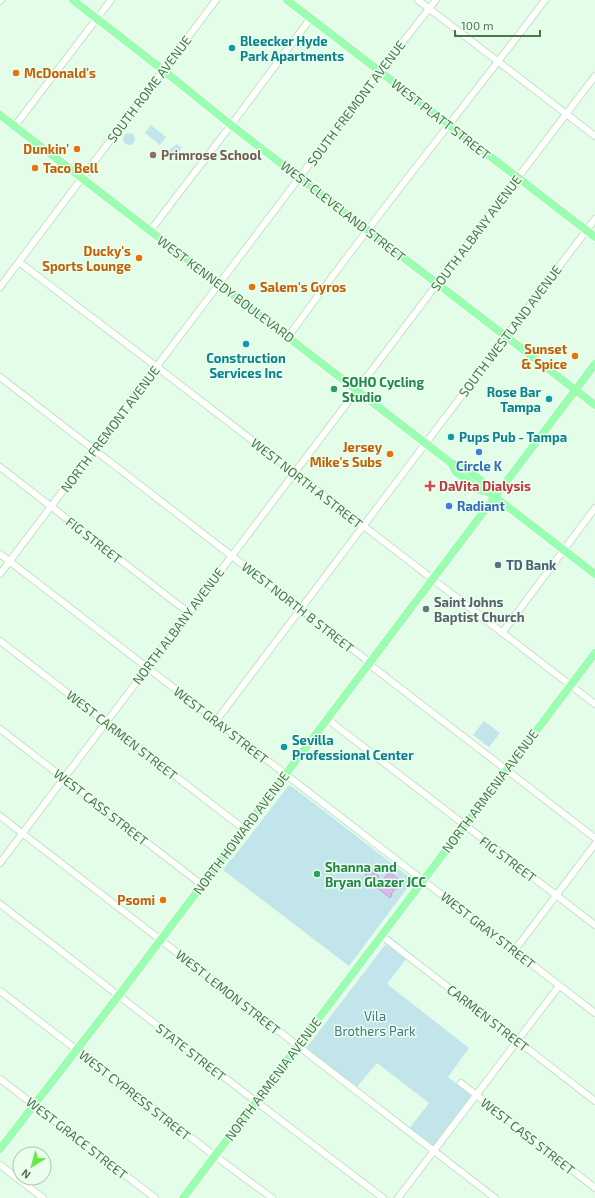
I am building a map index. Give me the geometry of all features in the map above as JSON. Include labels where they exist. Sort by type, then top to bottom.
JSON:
[{"type":"main road","name":"WEST CLEVELAND STREET","points":[[73,0],[299,178],[595,405]]},
{"type":"main road","name":"WEST PLATT STREET","points":[[287,0],[595,237]]},
{"type":"main road","name":"WEST KENNEDY BOULEVARD","points":[[0,116],[451,463],[462,466],[483,482],[492,494],[595,574]]},
{"type":"main road","name":"NORTH HOWARD AVENUE","points":[[0,1149],[244,830],[432,579],[492,494],[595,364]]},
{"type":"main road","name":"NORTH ARMENIA AVENUE","points":[[183,1198],[595,653]]},
{"type":"street","points":[[14,126],[111,0]]},
{"type":"street","name":"SOUTH ROME AVENUE","points":[[1,285],[216,0]]},
{"type":"street","points":[[418,0],[595,136]]},
{"type":"street","name":"SOUTH FREMONT AVENUE","points":[[219,284],[379,72],[436,0]]},
{"type":"street","points":[[288,337],[448,125],[545,0]]},
{"type":"street","points":[[150,231],[310,19]]},
{"type":"street","name":"SOUTH ALBANY AVENUE","points":[[357,390],[595,76]]},
{"type":"street","name":"SOUTH WESTLAND AVENUE","points":[[216,721],[595,219]]},
{"type":"street","name":"WEST NORTH A STREET","points":[[18,262],[595,704]]},
{"type":"street","name":"NORTH FREMONT AVENUE","points":[[0,574],[219,284]]},
{"type":"street","name":"WEST NORTH B STREET","points":[[0,377],[595,838]]},
{"type":"street","name":"NORTH ALBANY AVENUE","points":[[0,863],[357,390]]},
{"type":"street","name":"FIG STREET","points":[[0,467],[189,613]]},
{"type":"street","points":[[502,633],[595,508]]},
{"type":"street","name":"WEST GRAY STREET","points":[[0,554],[595,1013]]},
{"type":"street","name":"WEST CARMEN STREET","points":[[0,642],[244,830]]},
{"type":"street","name":"FIG STREET","points":[[326,719],[595,925]]},
{"type":"street","name":"WEST CASS STREET","points":[[0,729],[202,885]]},
{"type":"street","name":"WEST LEMON STREET","points":[[0,816],[495,1198]]},
{"type":"street","points":[[514,951],[595,844]]},
{"type":"street","name":"STATE STREET","points":[[0,904],[383,1198]]},
{"type":"street","name":"CARMEN STREET","points":[[382,936],[595,1101]]},
{"type":"street","points":[[398,1198],[559,986]]},
{"type":"street","name":"WEST CYPRESS STREET","points":[[0,991],[272,1198]]},
{"type":"street","name":"WEST GRACE STREET","points":[[0,1079],[155,1198]]},
{"type":"street","name":"WEST CASS STREET","points":[[461,1083],[595,1188]]},
{"type":"street","points":[[0,1165],[43,1198]]},
{"type":"green space","points":[[151,125],[166,137],[160,145],[145,133]]},
{"type":"green space","points":[[127,133],[131,133],[135,139],[131,145],[127,145],[123,141],[123,137]]},
{"type":"green space","points":[[177,144],[182,148],[172,161],[166,157],[168,151]]},
{"type":"green space","points":[[484,721],[500,733],[489,747],[473,735]]},
{"type":"green space","name":"Shanna and Bryan Glazer JCC","points":[[289,785],[412,879],[411,883],[349,966],[223,870]]},
{"type":"green space","name":"Vila Brothers Park","points":[[385,945],[388,945],[407,958],[387,984],[469,1048],[448,1077],[472,1096],[436,1144],[433,1145],[409,1129],[429,1103],[377,1063],[356,1088],[310,1052],[307,1047]]},
{"type":"shaded area","points":[[370,871],[379,876],[373,885],[367,881],[366,878],[366,874]]},
{"type":"shaded area","points":[[389,872],[401,881],[391,894],[392,896],[390,898],[376,887],[378,885],[379,886]]},
{"type":"place","name":"Bleecker Hyde Park Apartments","points":[[232,48]]},
{"type":"place","name":"McDonald's","points":[[16,73]]},
{"type":"place","name":"Dunkin'","points":[[77,149]]},
{"type":"place","name":"Primrose School","points":[[153,155]]},
{"type":"place","name":"Taco Bell","points":[[35,168]]},
{"type":"place","name":"Ducky's Sports Lounge","points":[[139,258]]},
{"type":"place","name":"Salem's Gyros","points":[[252,287]]},
{"type":"place","name":"Construction Services Inc","points":[[246,344]]},
{"type":"place","name":"Sunset & Spice","points":[[575,356]]},
{"type":"place","name":"SOHO Cycling Studio","points":[[334,389]]},
{"type":"place","name":"Rose Bar Tampa","points":[[549,399]]},
{"type":"place","name":"Pups Pub - Tampa","points":[[451,437]]},
{"type":"place","name":"Circle K","points":[[479,452]]},
{"type":"place","name":"Jersey Mike's Subs","points":[[390,454]]},
{"type":"place","name":"DaVita Dialysis","points":[[430,486]]},
{"type":"place","name":"Radiant","points":[[449,506]]},
{"type":"place","name":"TD Bank","points":[[498,565]]},
{"type":"place","name":"Saint Johns Baptist Church","points":[[426,609]]},
{"type":"place","name":"Sevilla Professional Center","points":[[284,747]]},
{"type":"place","name":"Shanna and Bryan Glazer JCC","points":[[317,874]]},
{"type":"place","name":"Psomi","points":[[163,900]]}]
